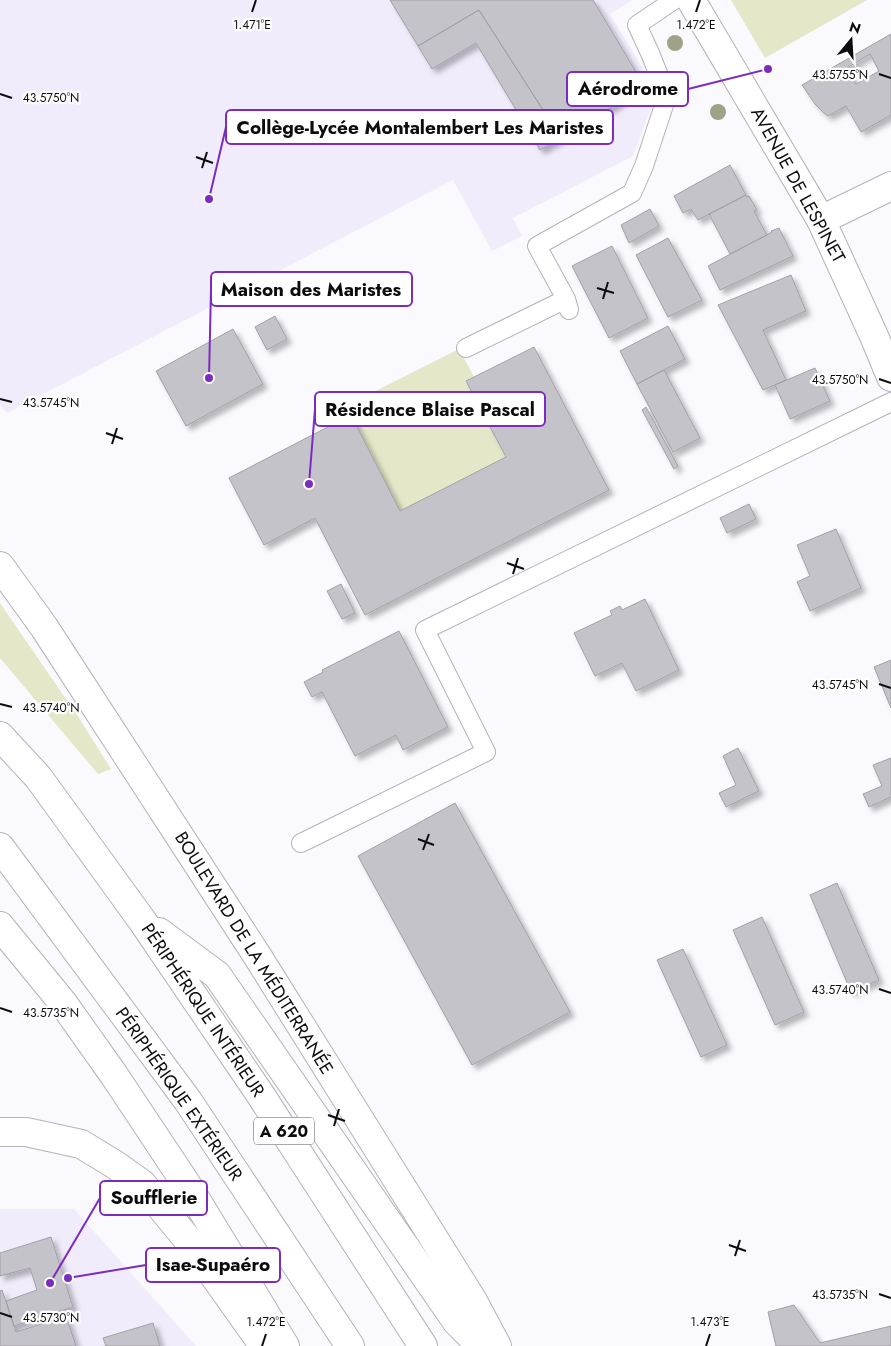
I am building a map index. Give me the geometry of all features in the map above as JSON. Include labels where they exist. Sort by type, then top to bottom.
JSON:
[{"type":"main road","name":"AVENUE DE LESPINET","points":[[691,0],[821,220],[891,377]]},
{"type":"main road","points":[[821,220],[891,186]]},
{"type":"main road","name":"BOULEVARD DE LA MÉDITERRANÉE","points":[[0,566],[44,627],[258,958],[473,1301],[497,1346]]},
{"type":"main road","name":"PÉRIPHÉRIQUE INTÉRIEUR","points":[[0,736],[38,777],[141,919],[260,1094],[423,1346]]},
{"type":"main road","name":"PÉRIPHÉRIQUE EXTÉRIEUR","points":[[0,847],[188,1101],[350,1346]]},
{"type":"main road","points":[[141,919],[217,975],[457,1322],[481,1346]]},
{"type":"main road","points":[[0,926],[63,1003],[114,1075],[189,1188],[285,1346]]},
{"type":"main road","points":[[0,1132],[26,1132],[81,1144],[142,1184],[193,1246],[264,1346]]},
{"type":"lane","points":[[466,348],[568,304],[537,246],[632,194],[644,166],[667,96],[637,25],[674,0]]},
{"type":"lane","points":[[301,843],[486,752],[426,630],[891,402]]},
{"type":"shaded area","points":[[0,0],[633,0],[610,14],[650,80],[653,102],[633,156],[513,218],[522,236],[492,251],[453,180],[7,413],[0,405]]},
{"type":"shaded area","points":[[0,1209],[74,1209],[196,1346],[0,1346]]},
{"type":"green space","points":[[731,0],[867,0],[765,58]]},
{"type":"green space","points":[[459,349],[474,377],[466,381],[506,457],[400,511],[346,406]]},
{"type":"green space","points":[[0,603],[79,718],[111,769],[98,774],[0,658]]},
{"type":"building","points":[[390,0],[593,0],[645,87],[561,138],[479,10],[418,46]]},
{"type":"building","points":[[479,10],[561,138],[540,150],[476,43],[432,69],[418,46]]},
{"type":"building","points":[[891,34],[891,115],[861,132],[846,106],[828,116],[815,104],[802,85]],"holes":[[[870,54],[879,71],[856,84],[847,68]]]},
{"type":"building","points":[[730,165],[746,195],[698,220],[691,209],[683,213],[674,196]]},
{"type":"building","points":[[746,195],[747,197],[749,196],[757,210],[754,211],[767,235],[730,254],[709,214]]},
{"type":"building","points":[[650,209],[659,226],[629,243],[621,225]]},
{"type":"building","points":[[779,228],[793,256],[720,290],[708,266]]},
{"type":"building","points":[[668,238],[702,300],[668,317],[636,255]]},
{"type":"building","points":[[612,246],[648,318],[609,338],[572,266]]},
{"type":"building","points":[[791,275],[806,311],[763,330],[786,380],[763,390],[718,305]]},
{"type":"building","points":[[275,316],[287,339],[267,350],[255,327]]},
{"type":"building","points":[[668,326],[685,359],[637,384],[620,351]]},
{"type":"building","points":[[233,329],[263,384],[186,426],[156,371]]},
{"type":"building","points":[[534,347],[609,490],[365,615],[315,518],[264,545],[229,478],[351,415],[400,511],[506,457],[466,381]]},
{"type":"building","points":[[815,368],[830,401],[790,419],[775,385]]},
{"type":"building","points":[[664,370],[700,438],[673,452],[637,384]]},
{"type":"building","points":[[646,407],[678,466],[674,469],[642,410]]},
{"type":"building","points":[[749,504],[756,519],[727,533],[720,518]]},
{"type":"building","points":[[836,529],[861,588],[810,611],[797,582],[810,576],[797,545]]},
{"type":"building","points":[[341,584],[355,613],[342,619],[327,591]]},
{"type":"building","points":[[645,599],[679,670],[636,691],[622,663],[595,676],[574,633],[612,615],[610,611],[620,606],[622,610]]},
{"type":"building","points":[[399,631],[448,727],[403,750],[396,735],[355,756],[322,692],[312,697],[304,682],[323,672],[322,670]]},
{"type":"building","points":[[891,660],[891,708],[874,667]]},
{"type":"building","points":[[738,748],[759,791],[726,807],[719,793],[736,785],[723,756]]},
{"type":"building","points":[[891,758],[891,797],[869,807],[863,794],[882,786],[873,765]]},
{"type":"building","points":[[455,803],[570,1012],[472,1065],[358,856]]},
{"type":"building","points":[[837,883],[879,980],[851,992],[810,895]]},
{"type":"building","points":[[762,917],[804,1012],[775,1025],[733,930]]},
{"type":"building","points":[[683,949],[727,1045],[701,1057],[657,960]]},
{"type":"building","points":[[51,1237],[73,1307],[14,1326],[6,1301],[37,1290],[30,1268],[0,1276],[0,1253]]},
{"type":"building","points":[[2,1290],[16,1332],[66,1316],[76,1346],[0,1346],[0,1291]]},
{"type":"building","points":[[794,1305],[820,1343],[891,1326],[891,1346],[776,1346],[768,1312]]},
{"type":"building","points":[[153,1323],[160,1346],[106,1346],[103,1338]]},
{"type":"place","name":"Aérodrome","points":[[768,69]]},
{"type":"place","name":"Collège-Lycée Montalembert Les Maristes","points":[[209,199]]},
{"type":"place","name":"Maison des Maristes","points":[[209,378]]},
{"type":"place","name":"Résidence Blaise Pascal","points":[[309,484]]},
{"type":"place","name":"Isae-Supaéro","points":[[68,1278]]},
{"type":"place","name":"Soufflerie","points":[[50,1283]]}]
